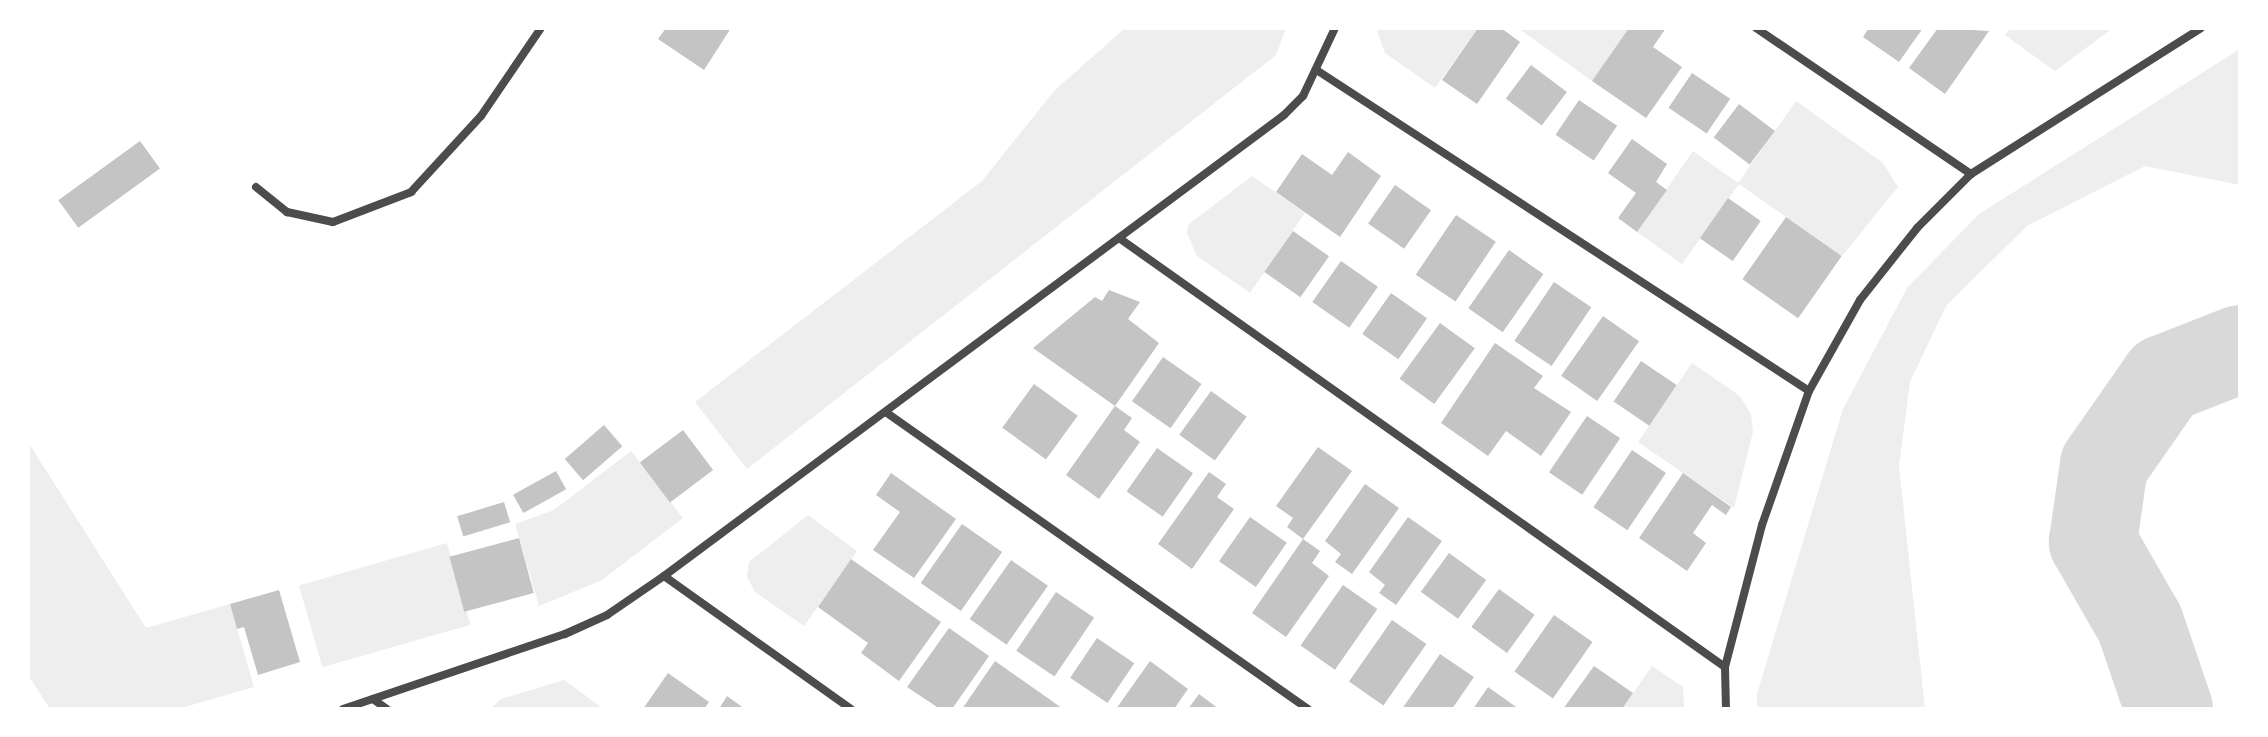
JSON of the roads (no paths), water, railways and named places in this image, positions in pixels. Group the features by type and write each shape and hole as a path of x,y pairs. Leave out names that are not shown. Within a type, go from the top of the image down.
{"street":[{"path":"256,187 287,212 333,222 411,192 481,116 541,28"},
{"path":"343,709 565,634 607,615 664,576 1284,115 1318,71 1335,28"},
{"path":"1756,28 1971,174"},
{"path":"1726,709 1725,667 1762,525 1809,391 1860,300 1892,257 1971,174 2201,28"},
{"path":"1318,71 1809,391"},
{"path":"1119,238 1725,667"},
{"path":"887,413 1308,709"},
{"path":"664,576 851,709"},
{"path":"373,699 387,709"}],"waterway":[{"path":"2169,709 2140,624 2093,542 2104,465 2164,379 2240,349"}]}
